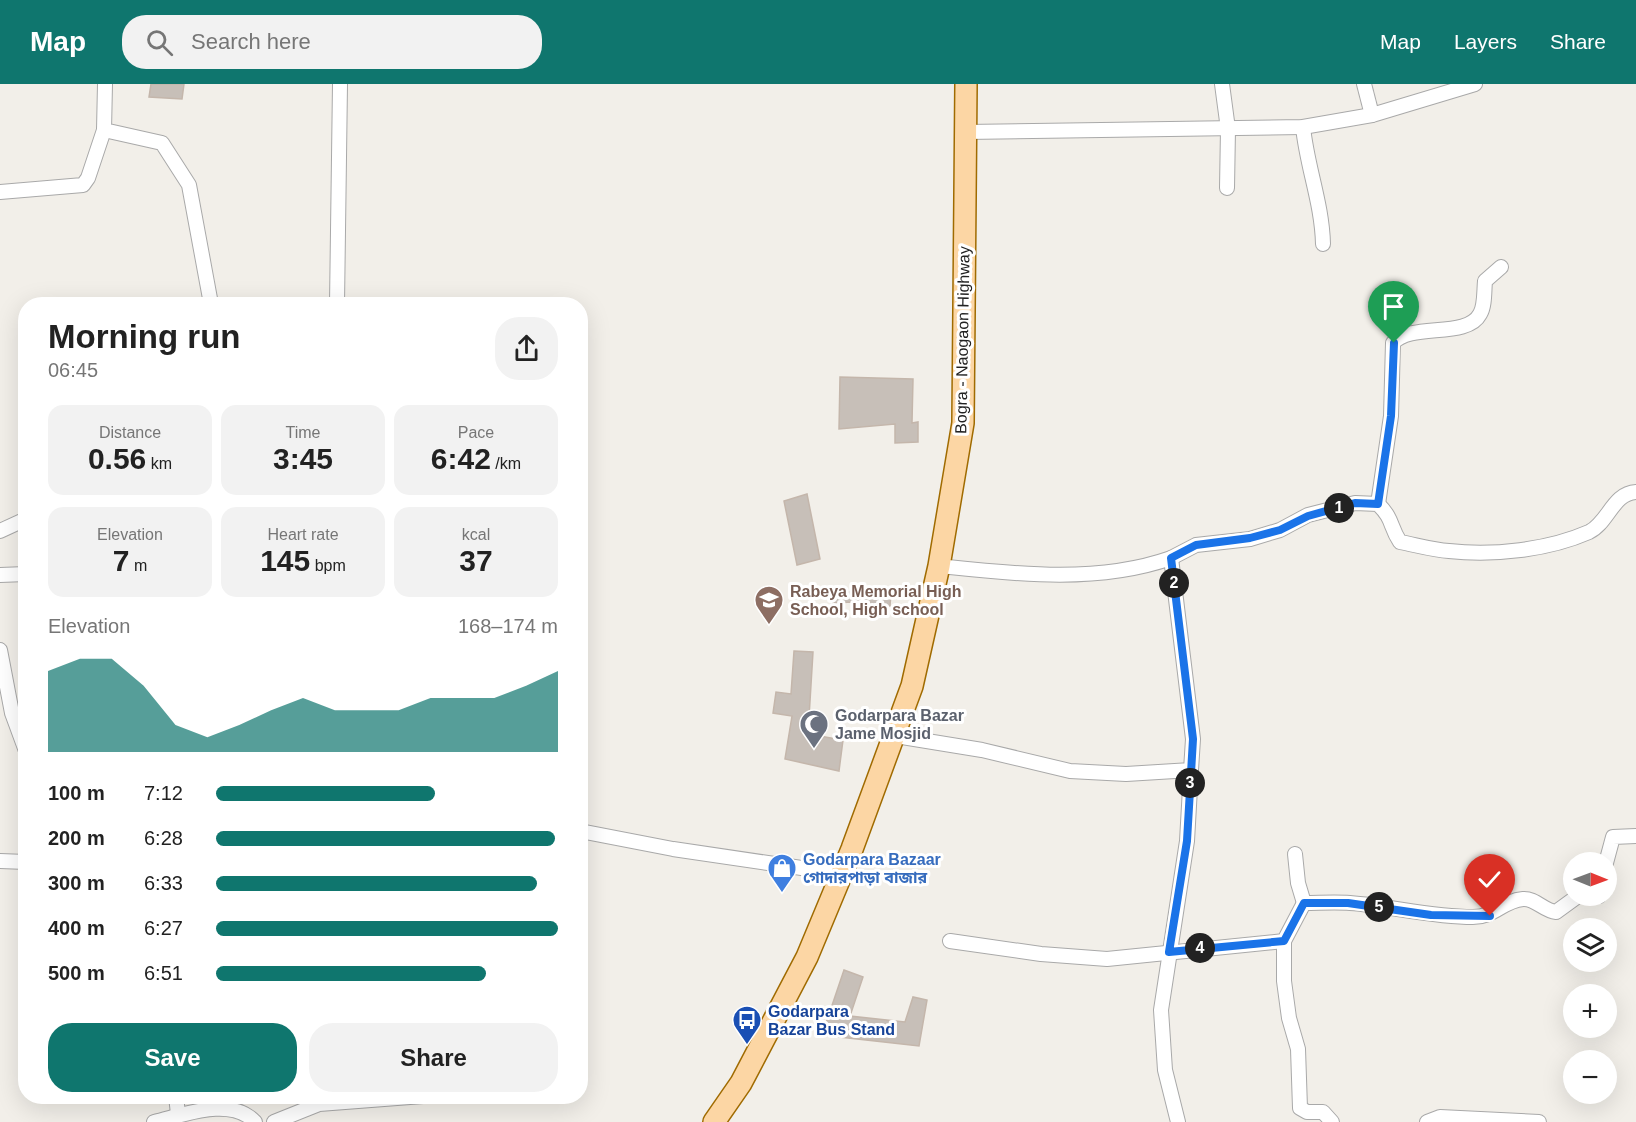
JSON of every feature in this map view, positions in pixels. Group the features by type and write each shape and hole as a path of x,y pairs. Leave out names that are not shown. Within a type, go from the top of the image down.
{"main road":[{"name":"Bogra - Naogaon Highway","path":"714,1122 741,1083 807,957 896,736 912,686 939,566 963,423 966,84"}],"street":[{"path":"0,192 83,185 88,178 104,130 105,84"},
{"path":"338,297 340,84"},
{"path":"1222,84 1228,129 1227,188"},
{"path":"1364,84 1372,115"},
{"path":"966,132 1303,127 1372,115 1475,84"},
{"path":"1303,127 1306,155 1320,202 1323,244"},
{"path":"104,130 162,143 189,185 210,297"},
{"path":"1378,504 1391,416 1394,343 1399,336 1408,333 1434,332 1474,322 1481,313 1485,281 1501,267"},
{"path":"939,566 1014,574 1094,574 1139,569 1171,558 1196,545 1250,538 1280,530 1308,516 1355,503 1378,504 1390,516 1394,534 1400,542 1449,551 1516,550 1590,532 1606,518 1618,500 1636,492"},
{"path":"0,531 18,523"},
{"path":"1171,558 1193,739 1187,841 1161,1010 1165,1070 1178,1122"},
{"path":"0,574 18,574"},
{"path":"0,650 12,714 18,730"},
{"path":"896,736 982,750 1070,771 1126,774 1191,770"},
{"path":"588,833 673,849 842,874"},
{"path":"1609,852 1613,837 1636,836"},
{"path":"1295,854 1298,883 1304,903 1284,941 1284,981 1300,1067 1300,1108 1323,1112 1332,1122"},
{"path":"0,861 18,862"},
{"path":"1304,903 1348,903 1431,915 1473,917 1490,916 1503,904 1525,898 1548,911 1556,912 1564,906"},
{"path":"950,941 1041,954 1107,959 1284,941"},
{"path":"177,1104 178,1114"},
{"path":"274,1122 319,1104"},
{"path":"154,1122 178,1114 234,1108 247,1114 255,1122"},
{"path":"1427,1122 1440,1118 1539,1122"}],"building":[{"path":"151,84 184,84 182,99 149,97"},
{"path":"840,377 913,379 912,423 918,422 918,442 895,443 895,424 839,429"},
{"path":"807,494 820,559 797,565 784,501"},
{"path":"833,591 891,593 890,606 853,607 853,602 833,603"},
{"path":"794,651 813,652 808,734 843,740 839,771 785,759 792,716 773,713 776,692 791,694"},
{"path":"844,970 863,977 850,1016 905,1022 913,997 927,1000 919,1046 822,1035"}],"place":[{"name":"Rabeya Memorial High School, High school","path":"769,626"},
{"name":"Godarpara Bazar Jame Mosjid","path":"814,750"},
{"name":"Godarpara Bazaar গোদারপাড়া বাজার","path":"782,894"},
{"name":"Godarpara Bazar Bus Stand","path":"747,1046"}],"route":[{"path":"1394,343 1391,416 1386,463 1378,504 1355,503 1308,516 1280,530 1250,538 1196,545 1171,558 1193,739 1187,841 1169,952 1262,941 1284,941 1291,923 1304,903 1348,903 1431,915 1490,916"}]}
